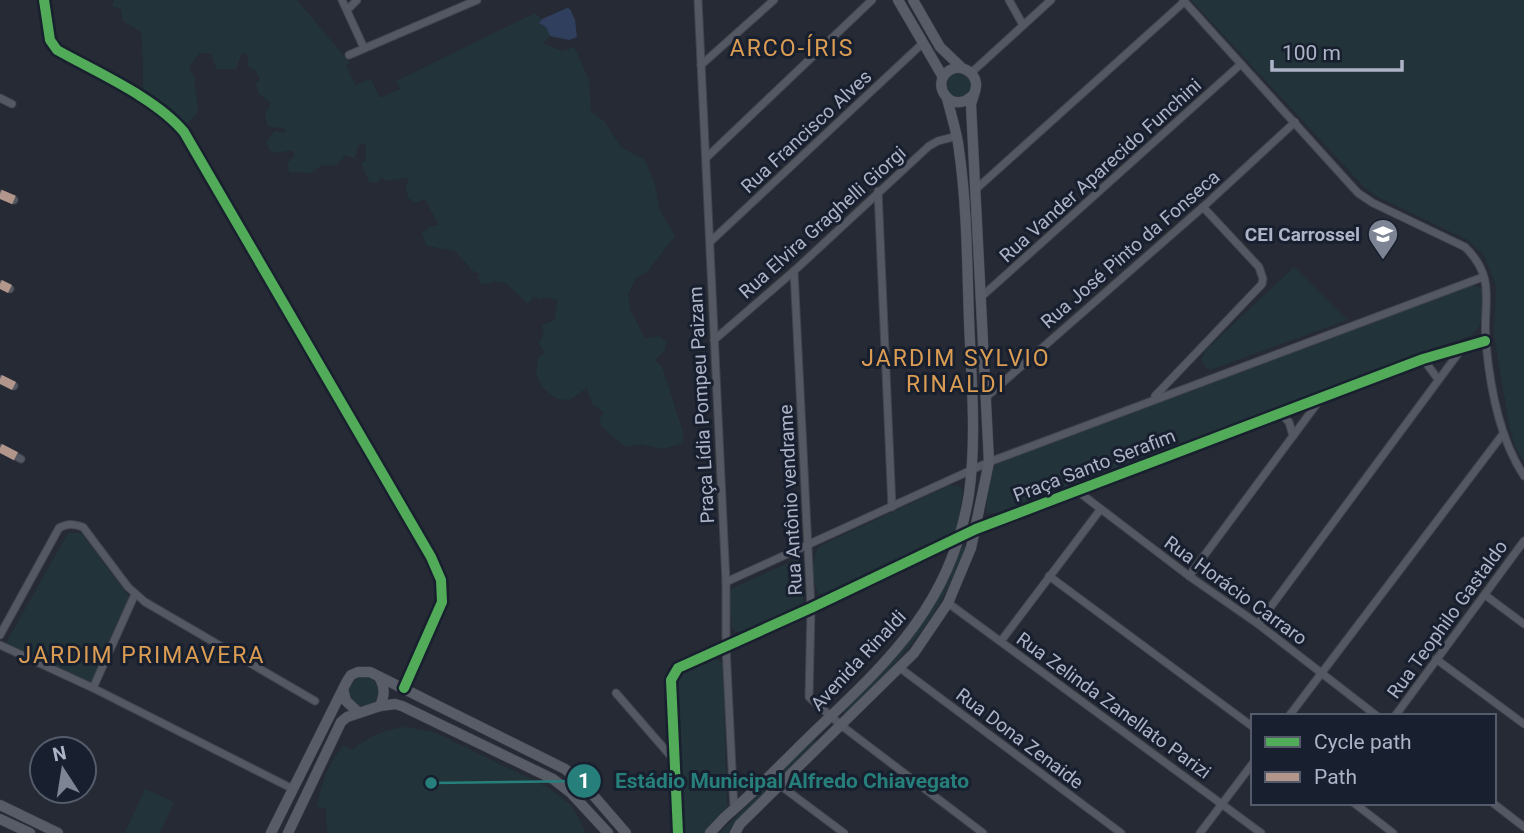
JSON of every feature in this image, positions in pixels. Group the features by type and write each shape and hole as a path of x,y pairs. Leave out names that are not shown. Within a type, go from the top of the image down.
{"main road":[{"path":"898,0 943,77"},
{"path":"913,0 940,47 967,71 976,84 973,95 964,102 947,98 941,88 943,77 951,69 967,71"},
{"name":"Avenida Rinaldi","path":"735,833 740,824 900,668 927,636 948,603 965,566 976,528 989,462 971,105 973,95"},
{"name":"Avenida Rinaldi","path":"710,833 831,717 914,629 941,585 959,538 972,471 973,440 964,200 957,136 947,98"},
{"path":"271,833 343,688 351,675 366,671 571,773 626,833"},
{"path":"379,676 384,692 380,706"},
{"path":"343,688 346,701 359,713"},
{"path":"288,833 341,722 380,706 395,704 553,779 571,793 608,833"},
{"path":"0,805 58,833"},
{"path":"0,819 30,833"}],"street":[{"path":"44,0 50,40 57,50 151,104 175,121 184,132 431,556 441,580 442,602 404,688"},
{"path":"342,0 364,48"},
{"path":"347,10 357,0"},
{"path":"349,55 477,0"},
{"name":"Praça Lídia Pompeu Paizam","path":"698,0 734,809"},
{"path":"701,65 774,0"},
{"path":"706,158 872,0"},
{"path":"1009,0 1023,25"},
{"path":"967,71 1051,0"},
{"path":"975,190 1183,1 1359,193 1373,203 1465,247 1471,253 1483,277 1488,300 1485,341 1503,434 1508,450 1524,476"},
{"name":"Rua Francisco Alves","path":"710,242 923,43"},
{"name":"Rua Vander Aparecido Funchini","path":"980,299 1241,64"},
{"path":"0,98 12,104"},
{"name":"Rua José Pinto da Fonseca","path":"985,398 1203,207 1295,122"},
{"name":"Rua Elvira Graghelli Giorgi","path":"713,340 794,271 929,146 957,136"},
{"path":"878,191 892,507"},
{"path":"0,194 14,200"},
{"path":"1152,399 1262,284 1259,267 1203,207"},
{"name":"Rua Antônio vendrame","path":"794,271 811,608 808,692 811,701 983,833"},
{"path":"726,582 989,462 1483,277"},
{"path":"0,285 10,289"},
{"name":"Praça Santo Serafim","path":"676,762 672,676 678,668 811,608 976,528 1423,359 1485,341"},
{"path":"1258,624 1463,347"},
{"path":"1423,359 1438,379"},
{"path":"0,379 14,386"},
{"path":"1189,576 1322,397"},
{"path":"1281,414 1289,422 1293,436"},
{"path":"1291,714 1503,434"},
{"path":"0,448 21,459"},
{"name":"Rua Horácio Carraro","path":"1076,490 1374,714"},
{"path":"1000,641 1100,510"},
{"path":"0,635 59,528 66,524 83,527 135,594 315,701"},
{"name":"Rua Teophilo Gastaldo","path":"1396,714 1524,541"},
{"path":"1049,576 1251,726"},
{"path":"93,688 135,594"},
{"path":"1485,595 1524,624"},
{"name":"Rua Zelinda Zanellato Parizi","path":"948,603 1261,833"},
{"path":"0,645 93,688 293,789"},
{"path":"1436,659 1524,724"},
{"name":"Rua Dona Zenaide","path":"900,668 1121,833"},
{"path":"616,693 676,762 678,833"},
{"path":"1200,833 1251,766"},
{"path":"781,786 844,833"},
{"path":"1357,805 1393,833"},
{"path":"1496,805 1524,827"}],"shaded area":[{"path":"114,0 297,0 350,63 346,65 355,85 371,79 380,98 400,89 396,81 535,13 542,19 539,23 546,27 550,36 543,43 562,51 574,47 589,80 591,112 603,120 621,147 645,160 655,186 660,211 675,236 647,272 636,278 628,294 630,309 645,339 659,336 666,342 665,350 655,360 662,367 683,432 683,443 662,449 641,444 625,447 602,427 599,420 604,412 592,404 587,388 569,400 557,399 542,387 536,372 539,356 545,353 539,343 544,334 542,326 555,319 558,300 544,297 539,300 534,296 528,304 506,283 480,283 480,274 473,271 455,251 427,246 422,233 439,225 425,199 415,203 408,198 406,189 409,177 386,181 381,177 378,183 369,182 361,163 366,160 364,143 357,146 354,159 346,155 335,166 322,165 312,173 289,172 288,163 295,155 292,150 277,153 269,150 267,141 275,131 284,133 286,129 268,126 265,116 271,103 258,93 256,84 260,79 256,71 247,66 248,56 242,52 236,69 216,69 211,53 200,53 189,67 195,78 198,112 186,125 172,113 144,97 141,32 123,21 121,9 112,6"},
{"path":"1191,0 1524,0 1524,462 1510,429 1494,335 1496,286 1484,255 1468,240 1378,197 1365,188"},
{"path":"959,73 970,80 971,85 964,96 959,97 948,90 947,85 954,74"},
{"path":"1294,267 1347,320 1210,370 1206,368 1201,359 1206,350"},
{"path":"1473,285 1483,289 1485,301 1482,320 1472,335 996,513 987,513 992,469 999,462"},
{"path":"950,485 960,487 963,491 958,529 954,534 826,595 818,593 813,569 820,546"},
{"path":"68,533 81,533 129,597 91,684 6,643"},
{"path":"963,546 967,546 949,586 918,636 891,668 844,714 843,711 895,656 924,619"},
{"path":"797,559 803,564 803,603 746,631 735,632 732,627 730,593 733,588"},
{"path":"715,659 722,662 723,666 727,809 705,833 683,833 677,680 681,674"},
{"path":"364,677 375,681 379,692 375,703 364,707 353,703 349,692 353,681"},
{"path":"407,727 436,733 549,788 572,806 586,833 327,833 326,808 317,807 326,774 344,745 352,750 378,734"},
{"path":"815,740 816,743 730,828 729,833 720,833 811,741"},
{"path":"145,789 174,802 160,833 125,833"}],"water":[{"path":"567,8 575,20 577,37 569,40 550,36 546,27 539,23 542,19"}],"marked path":[{"path":"0,194 14,200"},
{"path":"0,284 10,289"},
{"path":"0,379 14,386"},
{"path":"0,448 21,459"}],"cycle path":[{"path":"44,0 50,40 57,50 142,97 184,132 431,557 441,580 442,602 404,688"},
{"path":"678,833 671,680 678,668 976,529 1423,359 1485,341"}],"place":[{"name":"CEI Carrossel","path":"1383,261"},
{"name":"Estádio Municipal Alfredo Chiavegato","path":"431,783"}],"district":[{"name":"ARCO-ÍRIS","path":"792,48"},
{"name":"JARDIM SYLVIO RINALDI","path":"956,371"},
{"name":"JARDIM PRIMAVERA","path":"142,655"}]}
